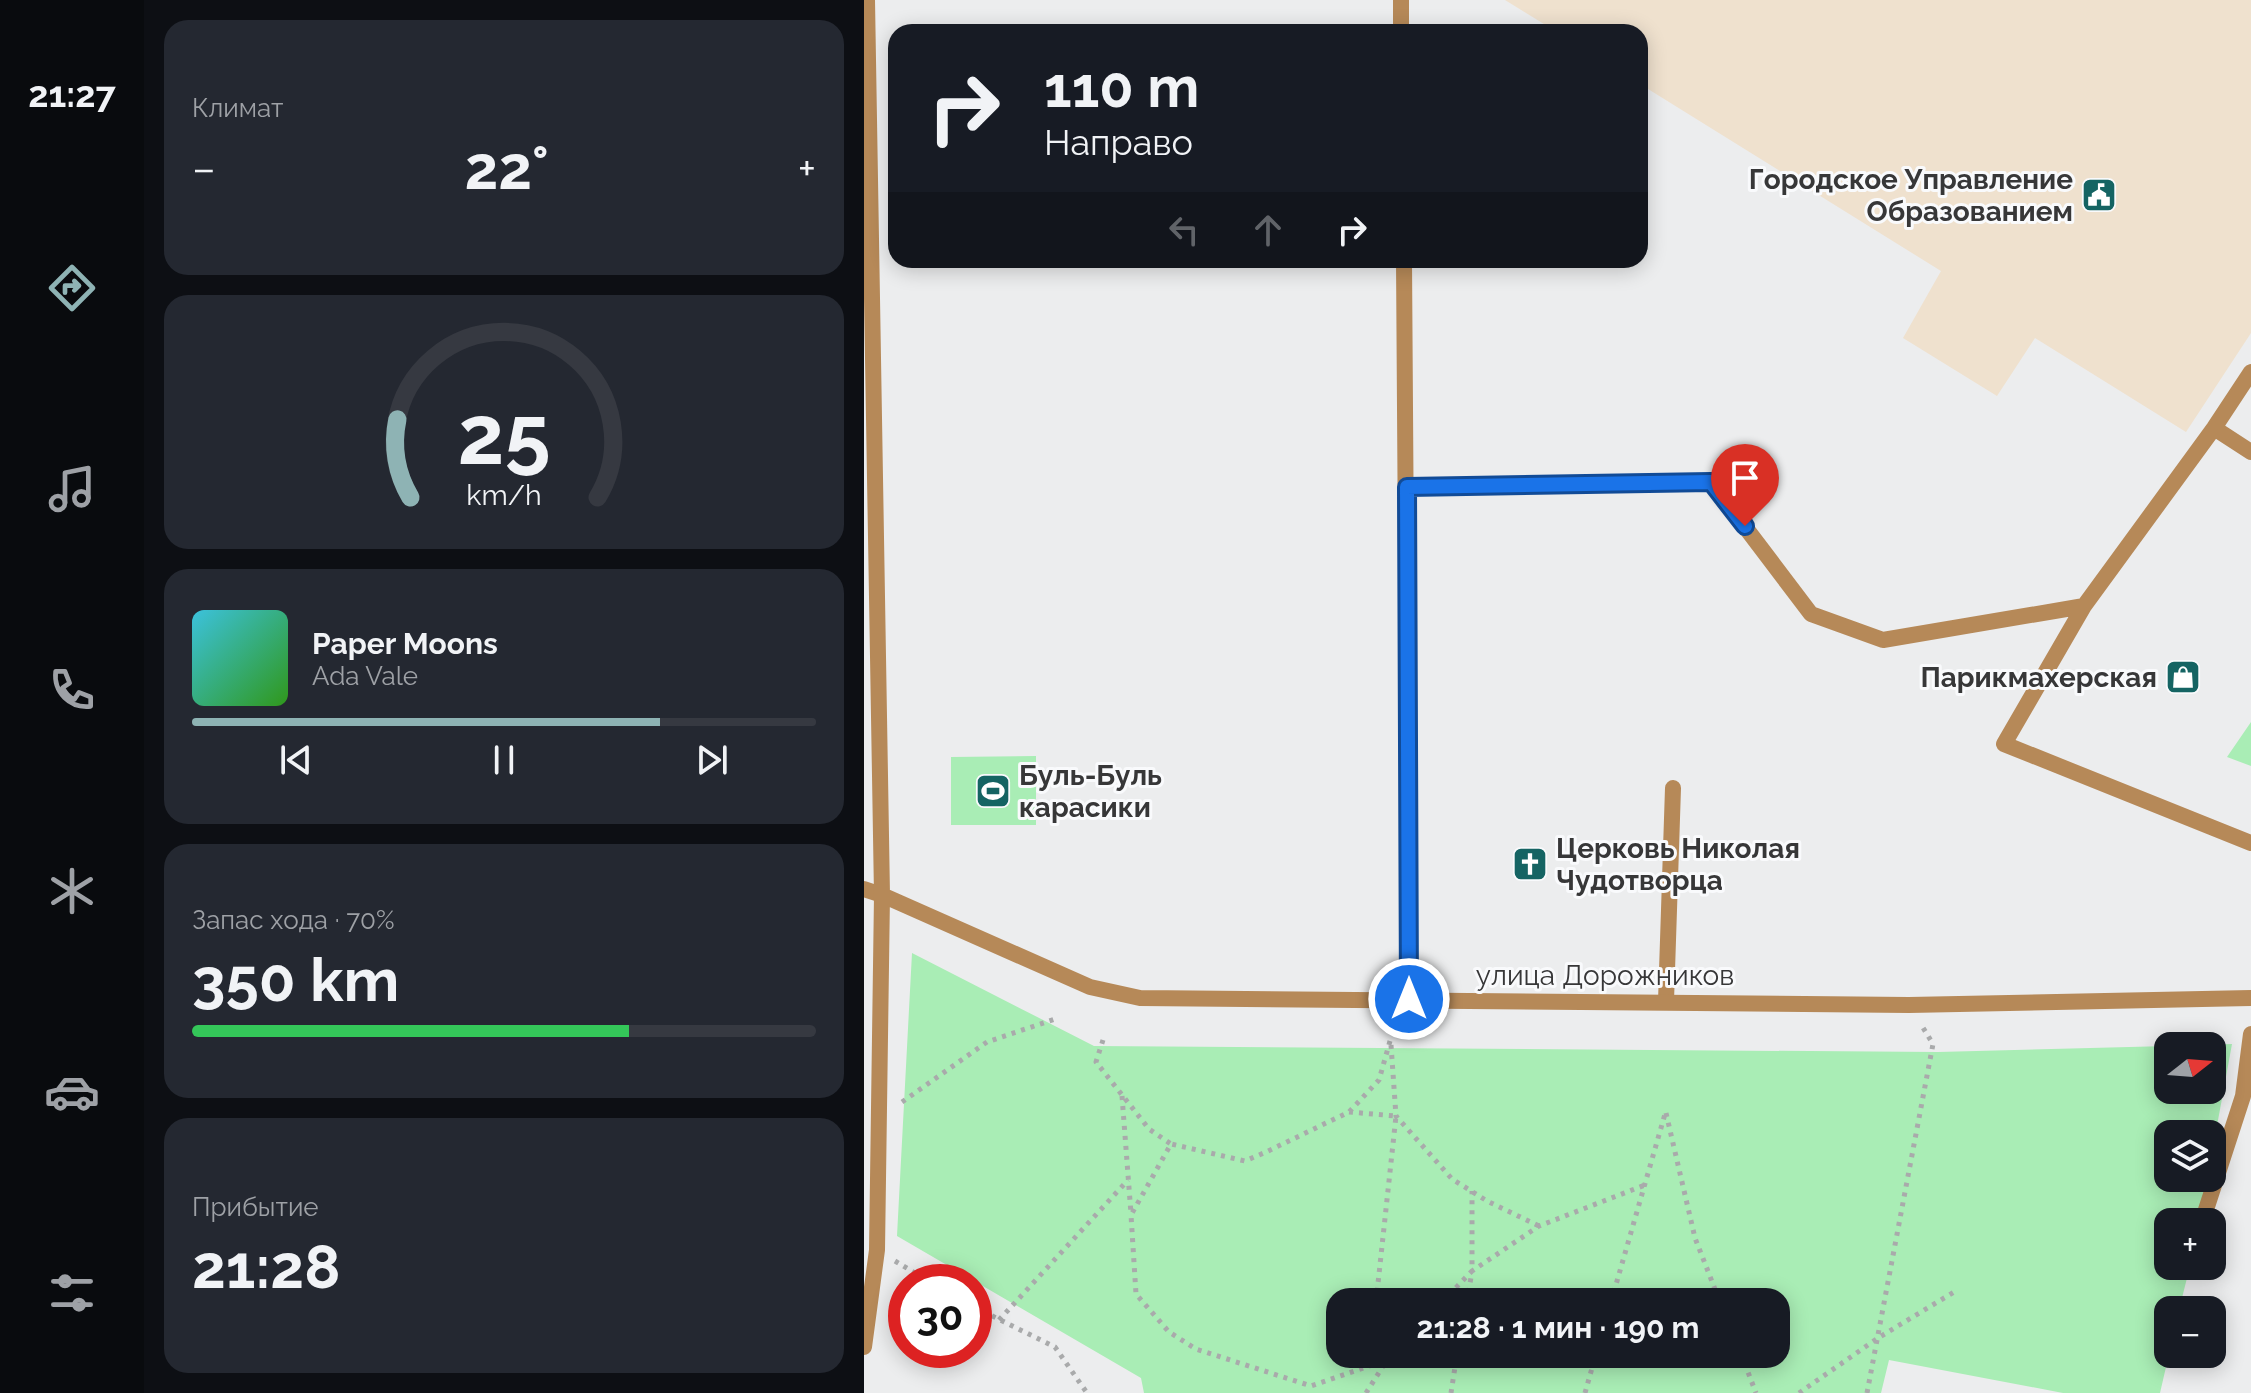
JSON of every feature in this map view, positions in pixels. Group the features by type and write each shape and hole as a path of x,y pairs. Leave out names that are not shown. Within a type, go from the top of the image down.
{"street":[{"path":"864,1347 877,1250 882,895 867,0"},
{"path":"1401,0 1401,24"},
{"path":"1404,268 1409,999"},
{"path":"2251,372 2214,428 2084,606 2004,744 2251,843"},
{"path":"2214,428 2251,452"},
{"path":"1407,487 1711,482 1811,614 1883,640 2084,606"},
{"path":"1666,1001 1673,788"},
{"name":"улица Дорожников","path":"864,889 1090,987 1140,998 1909,1005 2251,998"},
{"path":"2207,1208 2243,1096 2251,1034"}],"path":[{"path":"1867,1393 1933,1044 1909,1005"},
{"path":"880,1117 987,1042 1058,1018"},
{"path":"1103,1040 1096,1062 1149,1129 1171,1144 1245,1161 1349,1112 1379,1080 1390,1041 1396,1116 1378,1288"},
{"path":"1121,1094 1136,1294 1169,1332 1196,1349 1312,1390 1364,1368"},
{"path":"1349,1112 1396,1116 1452,1179 1539,1226"},
{"path":"1615,1288 1666,1113 1695,1238 1715,1288"},
{"path":"1131,1215 1171,1144"},
{"path":"999,1320 1128,1180"},
{"path":"1456,1288 1472,1271 1539,1226 1645,1185"},
{"path":"1469,1288 1472,1191"},
{"path":"877,1250 900,1264"},
{"path":"1799,1393 1878,1338 1954,1292"},
{"path":"992,1316 1055,1347 1087,1393"},
{"path":"1366,1393 1382,1368"},
{"path":"1451,1393 1455,1368"},
{"path":"1585,1393 1592,1368"},
{"path":"1746,1368 1756,1393"}],"shaded area":[{"path":"1505,0 2251,0 2251,333 2186,432 2035,338 1997,396 1903,338 1941,271 1648,89 1648,24 1544,24"}],"green space":[{"path":"2251,722 2251,766 2227,757"},
{"name":"Буль-Буль карасики","path":"1036,756 1036,825 951,825 951,757"},
{"path":"912,953 1094,1046 1938,1052 2154,1046 2154,1104 2221,1104 2218,1120 2154,1120 2154,1192 2205,1192 2202,1208 2154,1208 2154,1280 2186,1280 2182,1296 2154,1296 2154,1368 2166,1368 2160,1393 2063,1393 1889,1360 1881,1393 1144,1393 1141,1378 992,1291 992,1264 945,1264 897,1236"},
{"path":"2226,1044 2232,1044 2226,1077"}],"place":[{"name":"Городское Управление Образованием","path":"2099,195"},
{"name":"Парикмахерская","path":"2183,677"},
{"name":"Буль-Буль карасики","path":"993,791"},
{"name":"Церковь Николая Чудотворца","path":"1530,864"}],"route":[{"path":"1409,999 1407,487 1711,482 1745,526"}]}
